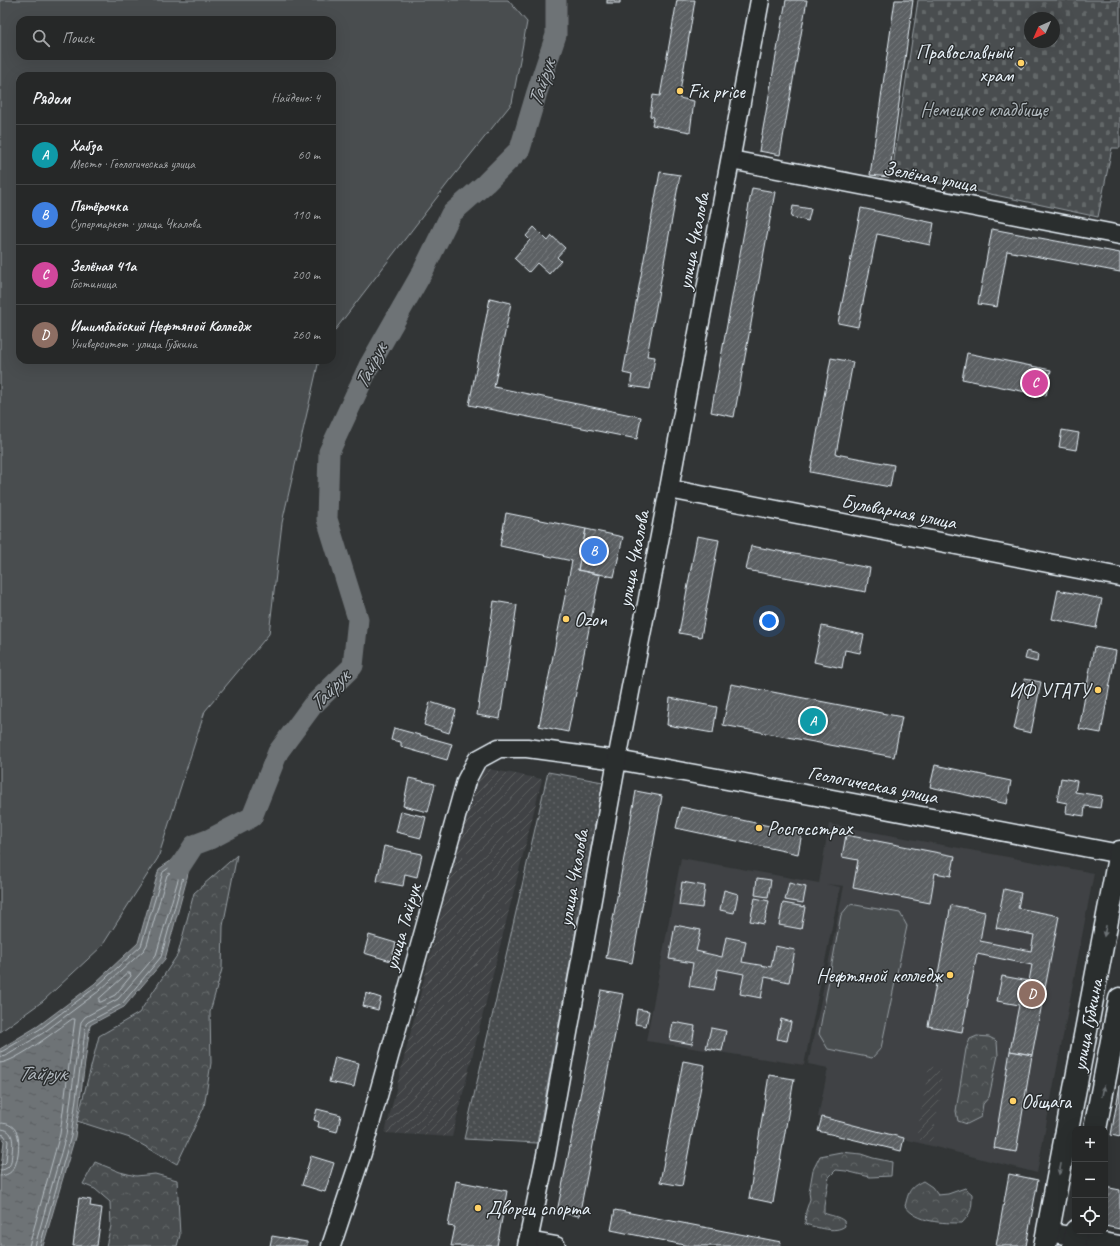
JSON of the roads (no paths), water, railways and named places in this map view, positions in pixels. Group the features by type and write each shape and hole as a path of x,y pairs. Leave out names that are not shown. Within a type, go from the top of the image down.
{"main road":[{"name":"улица Губкина","path":"1047,1239 1120,853"},
{"name":"улица Губкина","path":"1096,1126 1120,999"}],"street":[{"name":"улица Чкалова","path":"528,1244 546,1155 617,760 670,488 683,408 760,0"},
{"name":"Зелёная улица","path":"731,160 1120,235"},
{"name":"Бульварная улица","path":"670,488 1120,578"},
{"name":"улица Тайрук","path":"331,1246 362,1153 466,781 477,760 499,748 518,747 617,760"},
{"name":"Геологическая улица","path":"617,760 1120,853"},
{"path":"1047,1239 1075,1238 1120,1245"},
{"path":"528,1244 556,1246"}],"water":[{"name":"Тайрук","path":"194,845 186,882 165,959 124,1007 90,1025 75,1137 43,1246 0,1246 0,1177 4,1141 0,1136 0,1049 38,1026 94,984 138,943 159,869"}],"waterway":[{"name":"Тайрук","path":"179,868 194,845 210,839 252,817 278,752 312,706 353,666 358,619 327,519 329,452 369,366 423,271 451,214 486,183 520,149 556,35 556,0"}],"place":[{"name":"Православный храм","path":"1021,63"},
{"name":"Fix price","path":"680,91"},
{"name":"Зелёная 41а","path":"1035,383"},
{"name":"Пятёрочка","path":"594,551"},
{"name":"Ozon","path":"566,619"},
{"name":"ИФ УГАТУ","path":"1098,690"},
{"name":"Хабза","path":"813,721"},
{"name":"Росгосстрах","path":"759,828"},
{"name":"Нефтяной колледж","path":"950,975"},
{"name":"Ишимбайский Нефтяной Колледж","path":"1032,994"},
{"name":"Общага","path":"1013,1101"},
{"name":"Дворец спорта","path":"478,1208"}],"park label":[{"name":"Немецкое кладбище","path":"984,109"}]}
